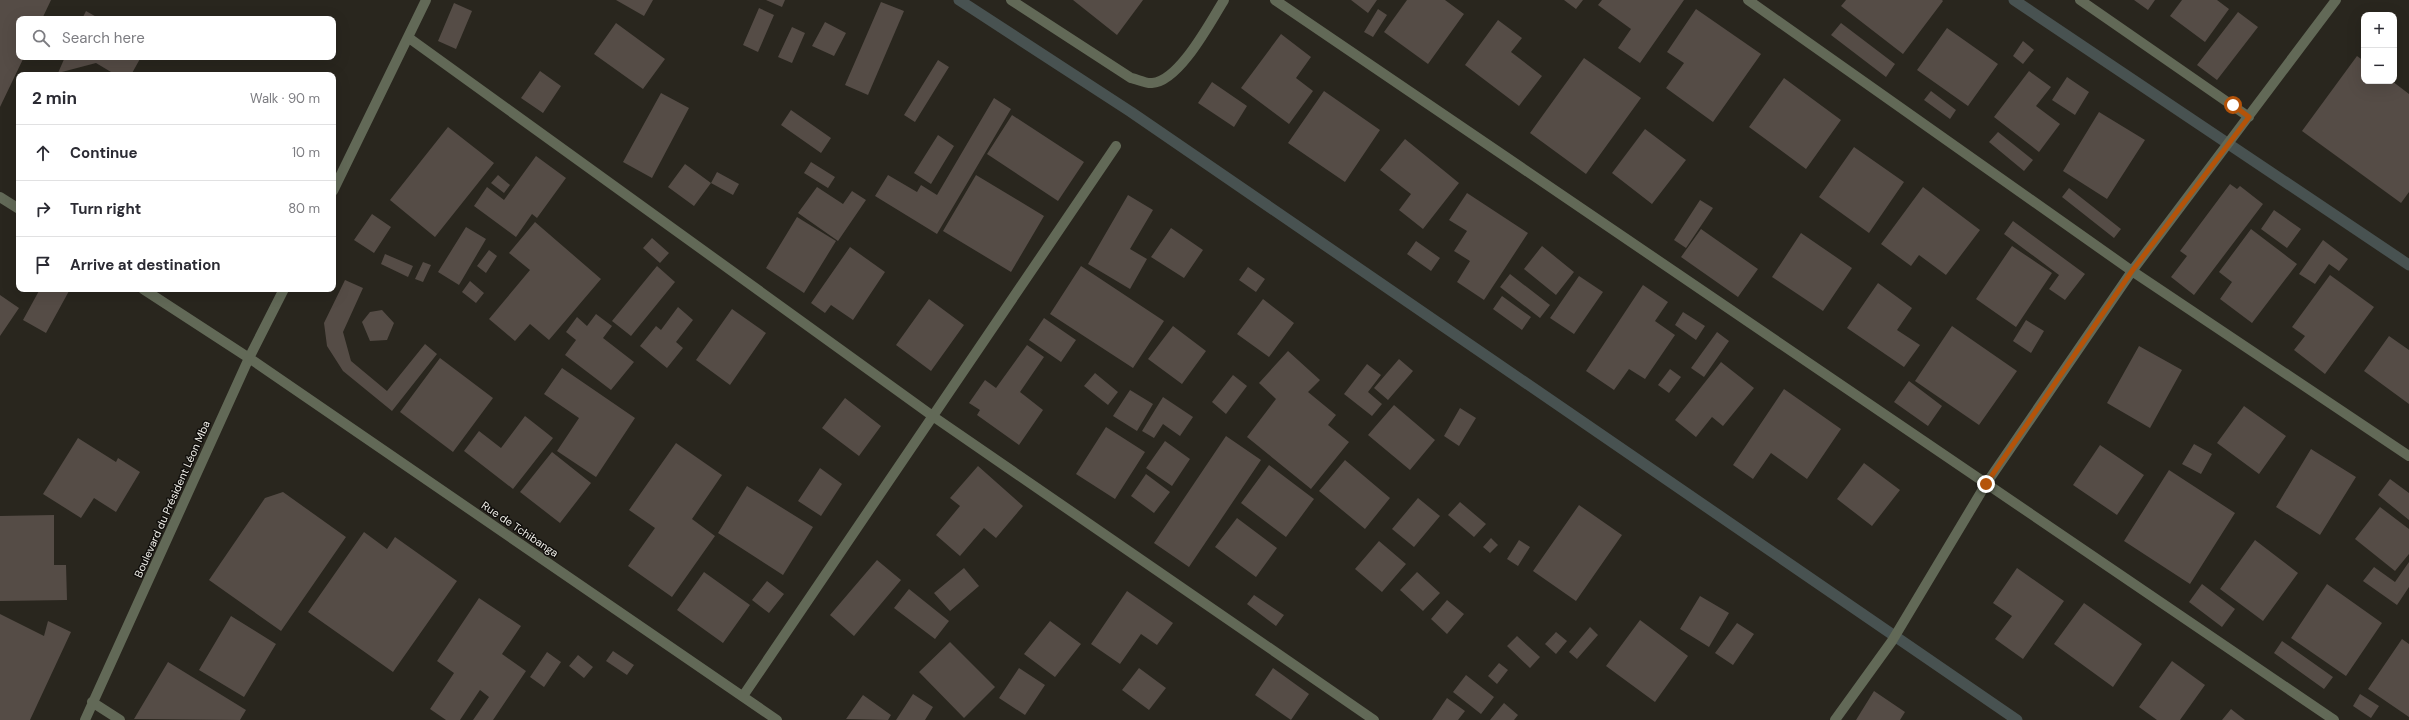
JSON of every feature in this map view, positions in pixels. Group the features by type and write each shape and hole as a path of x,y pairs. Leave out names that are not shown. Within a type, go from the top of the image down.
{"street":[{"path":"336,184 409,38 426,0"},
{"path":"1011,0 1131,78 1152,84 1168,77 1181,65 1224,0"},
{"path":"1275,0 2334,720"},
{"path":"1748,0 2132,271 2409,456"},
{"path":"2080,0 2247,120"},
{"path":"1835,720 1892,641 1918,600 1986,484 2132,271 2221,156 2336,0"},
{"path":"409,38 934,417 1374,720"},
{"path":"743,696 934,417 1116,146"},
{"path":"0,197 16,207"},
{"name":"Rue de Tchibanga","path":"148,292 249,358 777,720"},
{"name":"Boulevard du Président Léon Mba","path":"85,720 249,358 282,292"},
{"path":"92,702 120,720"}],"building":[{"path":"0,0 51,0 43,16 16,16 16,60 23,60 0,107"},
{"path":"616,0 653,0 644,16"},
{"path":"766,0 785,0 782,7"},
{"path":"1073,0 1143,0 1117,35"},
{"path":"1351,0 1377,0 1368,13"},
{"path":"1407,0 1445,0 1464,14 1428,64 1384,32"},
{"path":"1564,0 1583,0 1576,9"},
{"path":"1602,0 1684,0 1640,63 1618,48 1631,29 1598,5"},
{"path":"1846,0 1943,1 1903,54 1841,6"},
{"path":"2134,0 2155,0 2148,10"},
{"path":"2182,0 2217,0 2229,9 2205,42 2170,16"},
{"path":"881,2 904,11 868,95 845,85"},
{"path":"454,3 472,11 456,49 438,41"},
{"path":"759,8 774,15 758,52 743,45"},
{"path":"1378,9 1387,15 1373,37 1364,32"},
{"path":"1696,9 1761,54 1713,122 1666,88 1684,63 1667,52"},
{"path":"86,11 95,16 84,16"},
{"path":"2238,12 2258,27 2217,80 2197,65"},
{"path":"1498,20 1522,38 1511,52 1542,76 1519,106 1465,65"},
{"path":"825,22 846,33 834,56 812,46"},
{"path":"616,23 665,59 643,89 594,54"},
{"path":"1841,23 1895,64 1886,77 1831,35"},
{"path":"792,27 805,33 792,63 778,57"},
{"path":"1947,28 1998,64 1968,106 1917,70"},
{"path":"1281,34 1311,57 1296,78 1313,91 1289,124 1241,88"},
{"path":"2023,41 2034,50 2023,64 2013,56"},
{"path":"2357,56 2361,59 2361,84 2396,84 2409,94 2409,192 2401,203 2302,131"},
{"path":"1584,58 1641,98 1586,174 1530,133"},
{"path":"64,60 139,60 133,72 111,72 96,63 58,72"},
{"path":"938,60 949,67 915,122 904,115"},
{"path":"540,71 561,86 543,113 521,98"},
{"path":"2029,71 2051,87 2036,106 2060,124 2039,152 1994,117"},
{"path":"2067,77 2089,92 2075,115 2052,100"},
{"path":"1784,78 1841,120 1806,169 1749,127"},
{"path":"1212,82 1247,106 1234,127 1198,103"},
{"path":"1324,91 1380,130 1345,182 1288,143"},
{"path":"1931,91 1956,110 1950,119 1924,100"},
{"path":"661,93 689,108 652,178 623,162"},
{"path":"994,98 1011,109 937,234 875,196 888,175 917,192 921,185 937,195"},
{"path":"791,110 831,138 821,153 781,125"},
{"path":"2099,112 2145,140 2107,199 2063,171"},
{"path":"1012,115 1084,162 1058,201 987,154"},
{"path":"448,127 494,163 435,237 390,200"},
{"path":"1645,129 1686,160 1652,204 1612,173"},
{"path":"1998,132 2033,160 2024,171 1989,142"},
{"path":"938,135 954,146 931,184 914,173"},
{"path":"1405,139 1459,183 1423,229 1399,210 1411,194 1380,170"},
{"path":"1854,147 1904,182 1869,233 1819,197"},
{"path":"536,156 566,178 537,218 532,214 516,237 474,206 487,187 504,200"},
{"path":"811,162 835,177 828,188 804,173"},
{"path":"685,164 711,183 694,206 668,187"},
{"path":"717,172 739,184 733,195 711,183"},
{"path":"498,175 510,185 504,193 491,183"},
{"path":"976,175 1044,216 1011,272 943,231"},
{"path":"2230,184 2237,189 2240,186 2263,204 2194,295 2171,277 2187,256 2180,251"},
{"path":"817,187 843,204 852,191 866,200 838,241 798,213"},
{"path":"1923,187 1980,230 1946,275 1919,255 1911,266 1881,244"},
{"path":"2069,188 2121,229 2114,238 2062,197"},
{"path":"1467,193 1528,233 1484,300 1457,282 1470,261 1454,251 1467,231 1449,220"},
{"path":"1128,195 1153,210 1130,249 1147,259 1130,289 1088,264"},
{"path":"1700,200 1713,208 1686,248 1674,240"},
{"path":"2274,210 2301,229 2287,248 2261,229"},
{"path":"372,214 391,227 374,253 354,240"},
{"path":"797,217 836,241 804,293 766,268"},
{"path":"2013,221 2085,274 2065,300 2049,289 2059,275 2004,234"},
{"path":"535,222 601,279 549,340 530,324 515,341 489,319 530,270 509,253"},
{"path":"466,227 486,239 459,285 438,272"},
{"path":"1171,228 1203,250 1184,278 1151,257"},
{"path":"1701,229 1758,269 1738,297 1681,257"},
{"path":"2251,229 2297,264 2252,323 2220,299 2232,282 2219,272"},
{"path":"1801,233 1852,268 1823,311 1772,277"},
{"path":"652,238 669,253 660,263 643,248"},
{"path":"2323,240 2348,259 2339,271 2329,264 2315,284 2299,274"},
{"path":"1416,241 1440,258 1431,271 1407,254"},
{"path":"1542,246 1574,272 1556,295 1524,269"},
{"path":"2012,246 2052,273 2016,327 1976,299"},
{"path":"850,247 885,272 853,320 831,305 825,313 811,303"},
{"path":"489,250 497,256 486,273 477,266"},
{"path":"385,254 413,266 408,277 381,264"},
{"path":"423,262 431,265 423,282 415,279"},
{"path":"657,266 675,282 631,336 612,321"},
{"path":"1081,266 1164,321 1133,368 1050,314"},
{"path":"1248,267 1265,279 1256,292 1239,280"},
{"path":"1510,274 1550,305 1540,318 1500,287"},
{"path":"2330,275 2374,307 2325,374 2294,350 2305,336 2292,327"},
{"path":"1579,276 1603,292 1574,334 1550,318"},
{"path":"345,280 363,288 343,332 351,361 387,391 425,344 437,354 392,411 343,371 327,346 324,323"},
{"path":"470,281 484,293 476,303 462,292"},
{"path":"1878,283 1912,308 1897,330 1920,345 1904,367 1847,328"},
{"path":"1643,285 1668,302 1655,321 1675,335 1645,379 1629,369 1614,390 1586,371"},
{"path":"38,292 68,292 46,333 23,320"},
{"path":"0,295 19,308 0,336"},
{"path":"1502,296 1531,317 1522,330 1493,309"},
{"path":"929,299 964,325 931,371 896,345"},
{"path":"1263,299 1294,323 1269,357 1237,334"},
{"path":"678,307 693,320 676,342 683,348 667,368 640,346 656,326 661,330"},
{"path":"732,309 766,333 730,385 696,360"},
{"path":"382,310 394,323 387,340 370,341 362,322 370,312"},
{"path":"1683,312 1705,326 1696,340 1675,325"},
{"path":"596,314 612,326 603,338 634,362 611,390 565,355 576,340 566,332 577,317 587,326"},
{"path":"1044,318 1076,340 1061,362 1029,340"},
{"path":"2026,320 2044,331 2031,353 2013,341"},
{"path":"1173,326 1206,351 1182,384 1148,359"},
{"path":"1952,326 2017,371 1979,425 1915,381"},
{"path":"1717,332 1729,341 1704,377 1691,368"},
{"path":"2389,336 2409,350 2409,404 2364,371"},
{"path":"1027,345 1044,357 1020,392 1043,410 1019,445 977,415 980,410 969,403 985,380 996,388"},
{"path":"2139,346 2182,370 2150,428 2107,403"},
{"path":"1288,351 1320,380 1308,392 1336,415 1328,425 1349,442 1311,489 1247,437 1276,399 1259,383"},
{"path":"440,358 493,398 453,452 400,412"},
{"path":"1399,359 1413,371 1388,400 1374,388"},
{"path":"1721,362 1754,388 1723,426 1712,417 1696,437 1675,420"},
{"path":"1367,364 1381,375 1368,392 1382,404 1372,416 1344,394"},
{"path":"562,368 635,418 596,477 557,451 579,418 544,394"},
{"path":"1670,369 1681,377 1669,393 1658,385"},
{"path":"1095,373 1118,392 1108,405 1084,386"},
{"path":"1233,375 1247,386 1226,414 1212,402"},
{"path":"1909,381 1942,406 1928,426 1894,402"},
{"path":"1784,389 1841,429 1807,479 1771,453 1753,479 1733,465"},
{"path":"1130,390 1153,404 1137,431 1113,416"},
{"path":"1163,397 1193,417 1180,436 1163,424 1154,438 1142,431"},
{"path":"845,398 881,426 859,456 822,428"},
{"path":"1394,405 1435,440 1410,470 1368,435"},
{"path":"2244,406 2286,436 2259,474 2217,443"},
{"path":"1460,408 1476,418 1459,446 1444,436"},
{"path":"525,416 553,438 513,489 464,451 479,431 501,448"},
{"path":"1106,427 1145,452 1115,499 1076,474"},
{"path":"1226,436 1261,460 1189,567 1154,543"},
{"path":"78,438 116,462 118,458 140,472 116,512 94,498 81,518 43,494"},
{"path":"1165,441 1190,459 1172,486 1146,468"},
{"path":"676,443 722,475 692,519 715,536 672,597 628,566 655,528 629,510"},
{"path":"2194,444 2212,454 2201,474 2182,464"},
{"path":"2100,445 2144,475 2117,515 2073,485"},
{"path":"2311,449 2356,477 2320,535 2276,507"},
{"path":"552,452 591,483 560,523 520,492"},
{"path":"1345,460 1390,498 1365,529 1319,491"},
{"path":"1864,463 1900,490 1872,526 1837,499"},
{"path":"1269,465 1314,499 1286,537 1241,503"},
{"path":"978,466 1023,506 996,538 984,528 960,556 936,535 960,506 950,498"},
{"path":"820,468 842,484 821,516 798,501"},
{"path":"2169,470 2235,513 2190,584 2124,541"},
{"path":"1146,474 1170,492 1154,513 1131,496"},
{"path":"2390,479 2409,493 2409,520 2378,495"},
{"path":"747,486 813,527 783,575 718,533"},
{"path":"283,492 346,537 281,631 209,580 265,498"},
{"path":"1418,498 1440,516 1414,547 1392,529"},
{"path":"1460,502 1486,524 1474,537 1448,515"},
{"path":"1579,505 1622,535 1576,601 1533,571"},
{"path":"2380,507 2409,529 2409,554 2395,571 2355,539"},
{"path":"54,515 54,565 66,565 67,600 0,601 0,516"},
{"path":"1237,518 1277,548 1256,577 1215,547"},
{"path":"364,532 387,549 395,537 457,581 393,672 308,612"},
{"path":"1491,538 1498,545 1490,553 1483,547"},
{"path":"1519,540 1530,547 1518,566 1507,559"},
{"path":"2255,540 2298,573 2263,621 2220,589"},
{"path":"1379,541 1406,564 1382,592 1355,569"},
{"path":"877,560 901,580 854,636 830,615"},
{"path":"2409,562 2409,587 2397,605 2363,581 2374,567 2395,582"},
{"path":"964,568 979,586 950,611 934,593"},
{"path":"2017,568 2064,601 2023,659 1995,639 2012,616 1993,603"},
{"path":"704,572 750,605 723,643 677,610"},
{"path":"1417,572 1440,593 1423,611 1400,590"},
{"path":"767,581 784,594 769,613 752,600"},
{"path":"2202,584 2235,609 2222,627 2189,602"},
{"path":"2327,584 2382,623 2346,676 2291,638"},
{"path":"909,589 949,621 935,639 894,608"},
{"path":"1127,591 1173,623 1157,645 1141,634 1120,664 1091,644"},
{"path":"1254,595 1284,615 1276,626 1247,604"},
{"path":"1700,596 1729,613 1709,647 1680,629"},
{"path":"479,598 521,626 502,654 526,671 493,720 473,720 489,697 480,690 460,720 446,720 430,709 454,673 437,661"},
{"path":"1447,600 1464,614 1447,634 1431,619"},
{"path":"2084,603 2142,644 2113,687 2054,644"},
{"path":"0,614 44,636 48,621 71,632 30,720 0,720"},
{"path":"231,616 276,644 244,697 199,670"},
{"path":"1640,620 1688,656 1655,702 1606,666"},
{"path":"1050,621 1081,644 1055,677 1024,654"},
{"path":"1737,623 1754,634 1733,665 1715,653"},
{"path":"1590,627 1598,635 1577,659 1569,652"},
{"path":"1556,632 1567,641 1556,654 1545,644"},
{"path":"1517,636 1540,657 1530,668 1507,646"},
{"path":"2402,639 2409,644 2409,717 2368,689"},
{"path":"2282,641 2333,677 2324,689 2274,653"},
{"path":"950,642 995,687 964,718 919,672"},
{"path":"613,651 634,665 627,675 606,661"},
{"path":"547,652 561,662 544,687 530,677"},
{"path":"578,655 593,667 584,678 569,666"},
{"path":"2172,661 2205,685 2180,720 2157,720 2139,707"},
{"path":"168,662 246,710 240,720 134,719"},
{"path":"1499,663 1508,670 1497,684 1488,676"},
{"path":"1019,668 1045,685 1025,715 999,698"},
{"path":"1139,668 1166,688 1149,710 1122,690"},
{"path":"1273,668 1309,694 1291,720 1255,695"},
{"path":"1466,675 1494,697 1481,714 1453,692"},
{"path":"1874,691 1905,712 1900,720 1856,720"},
{"path":"913,694 933,707 925,720 896,720"},
{"path":"2360,694 2379,706 2371,718 2353,706"},
{"path":"863,695 891,715 888,720 846,719"},
{"path":"1447,698 1465,711 1458,720 1432,720"},
{"path":"1504,703 1518,715 1514,720 1490,720"},
{"path":"2231,709 2245,720 2222,720"}],"waterway":[{"path":"959,0 1131,112 2017,720"},
{"path":"2014,0 2409,265"}],"route":[{"path":"1986,484 2132,271 2221,156 2249,117 2233,105"}]}
